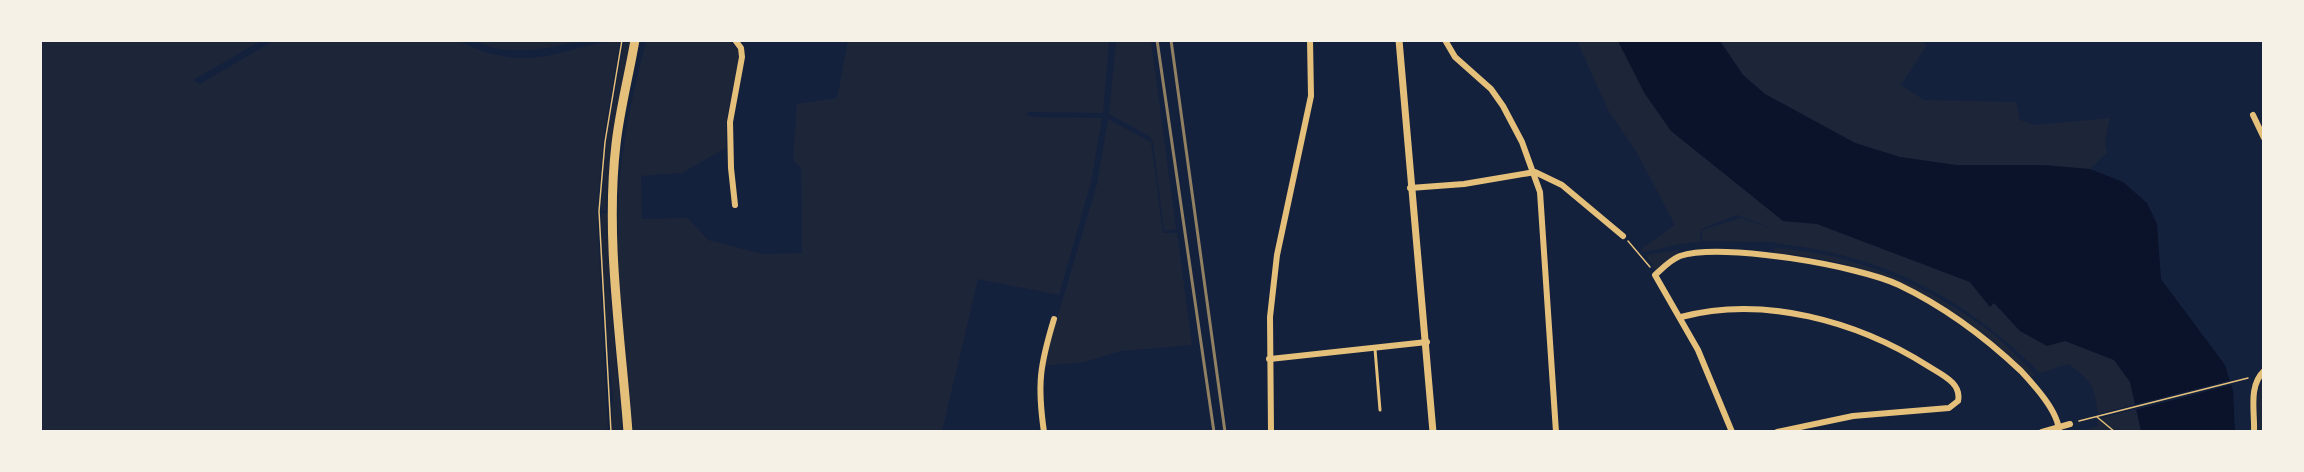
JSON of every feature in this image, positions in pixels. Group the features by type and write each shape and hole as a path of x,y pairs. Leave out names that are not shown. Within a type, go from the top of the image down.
{"main road":[{"path":"628,432 616,294 613,213 616,144 635,40"}],"street":[{"path":"735,40 741,48 742,57 730,122 735,205"},
{"path":"1272,432 1270,317 1277,255 1311,96 1310,40"},
{"path":"1399,40 1410,188 1427,342 1433,432"},
{"path":"1445,40 1455,57 1491,89 1503,106 1535,172 1541,202 1556,432"},
{"path":"2253,115 2264,138"},
{"path":"1410,188 1464,184 1535,172 1562,185 1623,236"},
{"path":"1732,432 1719,396 1681,317 1655,275 1666,264 1681,256 1714,254 1814,261 1897,284 1941,307 1982,335 2044,397 2059,429"},
{"path":"1681,317 1708,310 1753,310 1812,317 1886,341 1947,378 1957,387 1959,395 1958,401 1949,408 1853,416 1776,432"},
{"path":"1044,432 1039,379 1041,362 1054,319"},
{"path":"1269,359 1427,342"},
{"path":"2254,432 2253,392 2261,373"},
{"path":"2042,432 2070,424"}],"lane":[{"path":"1375,349 1380,410"}],"path":[{"path":"1623,236 1655,275"},
{"path":"2070,424 2241,380"},
{"path":"2096,416 2115,432"}],"shaded area":[{"path":"40,41 261,41 193,80 200,84 273,41 459,41 492,54 527,58 620,41 603,141 597,213 608,431 41,431"},
{"path":"476,41 581,41 541,49 514,50 488,46"},
{"path":"624,41 630,42 611,143 606,211 601,210 606,142"},
{"path":"646,41 730,41 738,50 739,58 726,122 726,148 682,173 641,176 642,219 688,218 708,240 762,254 802,253 801,168 793,160 797,104 837,98 848,41 1109,41 1103,113 1028,112 1027,116 1102,118 1091,182 1059,295 978,279 942,431 633,431 620,294 618,212 627,126"},
{"path":"1116,41 1151,41 1176,229 1164,231 1153,142 1149,136 1109,114"},
{"path":"1577,41 1618,41 1645,94 1783,221 1817,224 1970,282 1990,307 1994,303 2020,331 2047,345 2065,341 2114,360 2130,382 2136,404 2098,414 2093,389 2087,379 2068,364 2040,373 2011,346 1951,301 1886,269 1814,249 1774,243 1773,239 1773,242 1702,241 1702,230 1740,218 1774,229 1737,215 1701,229 1700,242 1643,252 1641,249 1675,225 1636,151 1608,110"},
{"path":"1618,41 1720,41 1743,75 1765,94 1855,143 1900,157 1956,165 2043,165 2090,169 2123,182 2147,203 2157,224 2161,279 2225,365 2233,391 2235,431 2141,431 2130,382 2114,360 2065,341 2047,346 2020,331 1994,303 1990,307 1970,282 1817,224 1783,221 1671,131 1645,94"},
{"path":"1720,41 1920,41 1927,45 1901,85 1924,100 2016,102 2020,120 2036,125 2110,118 2105,142 2107,153 2090,169 2043,165 1956,165 1900,157 1855,143 1765,94 1743,75"},
{"path":"1108,119 1151,142 1163,233 1177,233 1192,345 1121,351 1084,362 1043,366 1097,184"},
{"path":"601,213 608,214 610,294 623,431 612,431 611,429 613,398 603,296"},
{"path":"1774,248 1831,256 1886,273 1912,284 1962,312 1992,333 2035,375 2031,377 1974,329 1914,291 1848,265 1812,257 1774,253"},
{"path":"1678,250 1679,255 1656,271 1646,255"},
{"path":"2263,377 2263,431 2258,431 2257,396"},
{"path":"2137,409 2141,431 2078,432 2098,426 2098,419"}],"pier":[{"path":"2232,380 2234,384 2135,410 2133,405"}],"railway":[{"path":"1157,40 1214,432"},
{"path":"1171,40 1225,432"}]}
